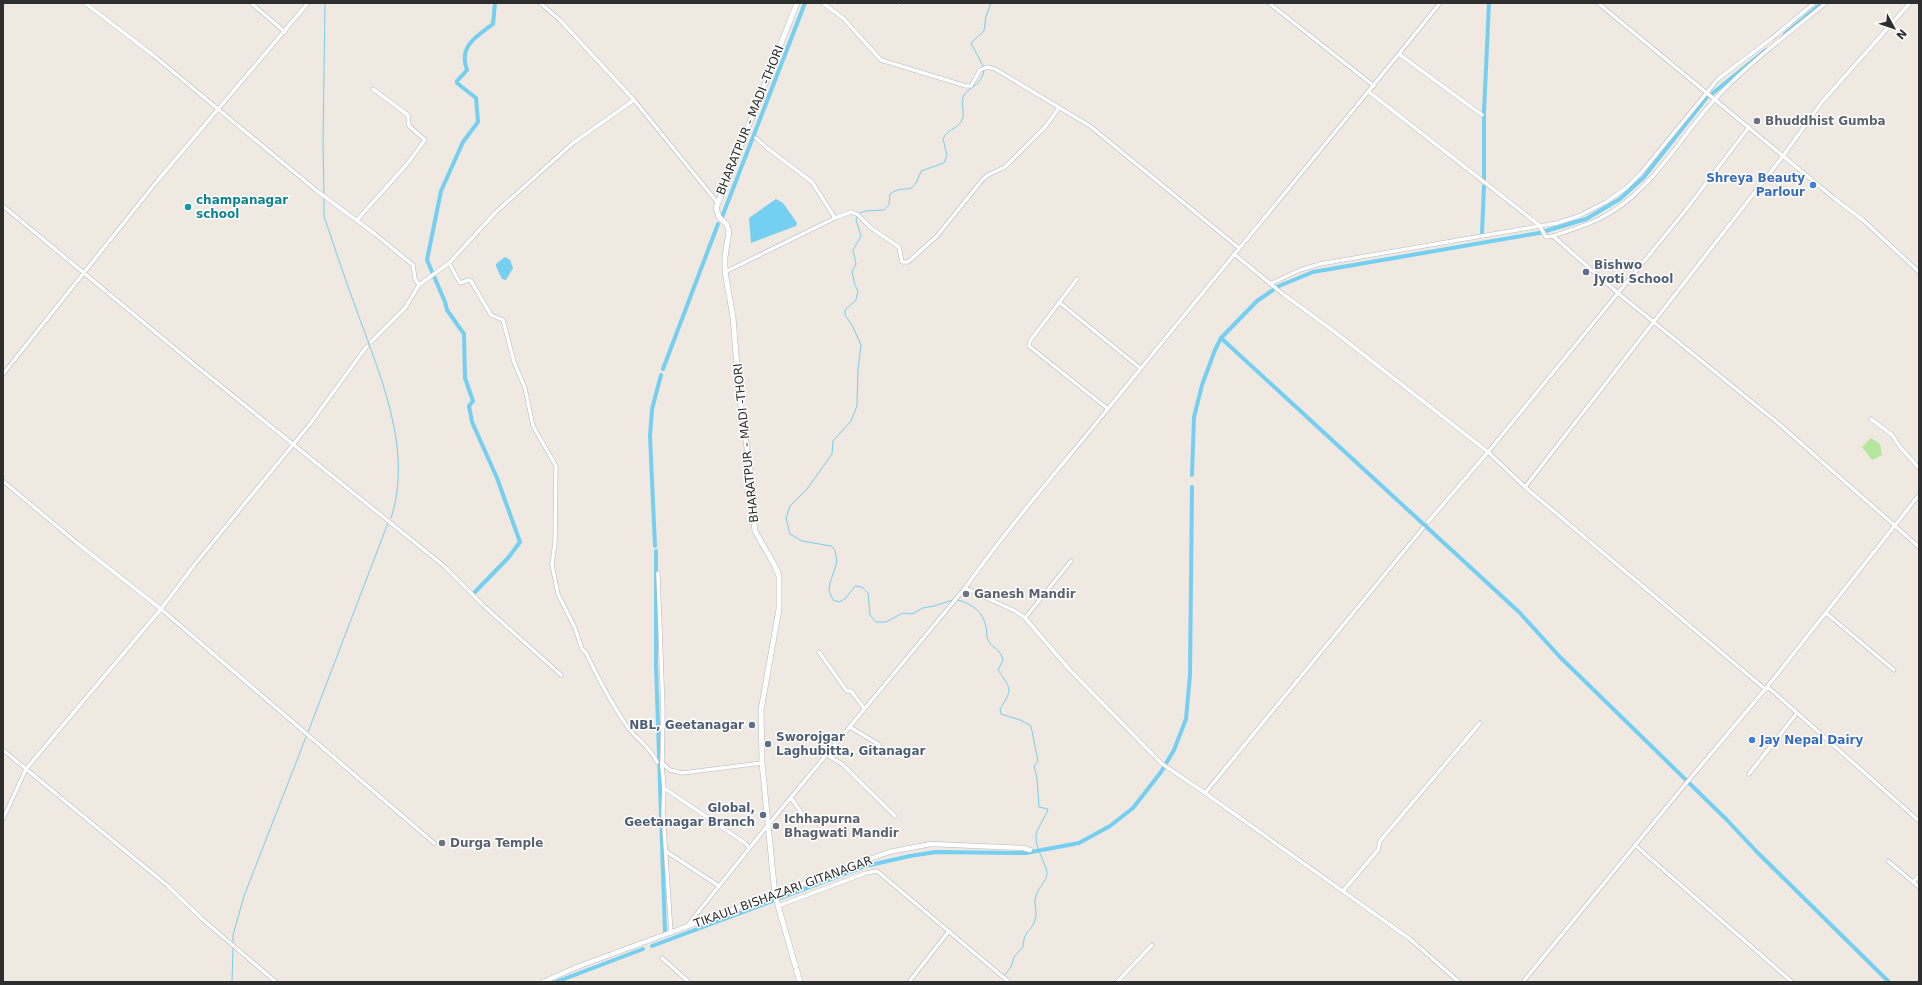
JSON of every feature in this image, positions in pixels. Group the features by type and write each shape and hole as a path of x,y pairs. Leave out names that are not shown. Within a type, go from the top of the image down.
{"main road":[{"name":"BHARATPUR - MADI -THORI","path":"797,3 748,129 716,202 717,213 729,231 725,257 725,272 733,317 739,392 752,483 755,531 779,576 780,609 761,710 762,763 775,895 800,982"}],"street":[{"path":"251,3 285,32"},
{"path":"3,374 218,109 285,32 308,3"},
{"path":"540,3 559,18 634,100 716,202"},
{"path":"823,3 844,19 882,60 966,86 971,86 980,70 987,67 995,69 1090,126 1239,248"},
{"path":"1269,3 1374,86"},
{"path":"686,928 768,824 965,588 991,551 1140,368 1374,86 1440,3"},
{"path":"1598,3 1863,220 1919,272"},
{"path":"1271,285 1300,270 1320,264 1539,225 1558,223 1579,216 1606,202 1626,188 1662,149 1706,92 1718,79 1771,39 1814,3"},
{"path":"1369,92 1539,225 1546,237 1553,236 1599,219 1636,192 1656,173 1716,99 1740,75 1826,3"},
{"path":"1525,487 1653,320 1783,156 1822,102 1910,3"},
{"path":"87,4 152,55 317,191 357,220 413,265 415,279 419,285"},
{"path":"1399,54 1482,115"},
{"path":"357,220 407,164 425,140 409,126 408,115 373,89"},
{"path":"371,342 405,308 419,285 449,263 496,212 573,143 634,100"},
{"path":"725,272 851,212 858,214 871,228 895,243 899,247 902,262 908,262 936,236 984,179 988,175 1005,167 1045,127 1059,108"},
{"path":"1428,522 1488,452 1618,293 1749,127"},
{"path":"756,138 812,182 836,218"},
{"path":"3,206 444,566 484,606 561,675"},
{"path":"1553,236 1618,293 1778,423 1919,547"},
{"path":"1234,254 1271,285 1331,329 1488,452 1525,487 1765,689 1769,688 1919,821"},
{"path":"449,263 458,281 460,283 469,280 472,281 491,315 503,320 514,362 525,388 533,426 556,466 552,566 558,594 575,628 582,649 586,653 602,686 631,730 654,755 657,762"},
{"path":"1077,279 1030,341 1028,346 1108,409"},
{"path":"1060,302 1140,368"},
{"path":"3,819 26,769 161,609 195,564 310,424 367,346"},
{"path":"1871,419 1892,435 1900,447 1919,468"},
{"path":"3,481 76,543 161,609 434,843"},
{"path":"1523,982 1765,689 1919,495"},
{"path":"1205,792 1423,528"},
{"path":"1025,618 1071,561"},
{"path":"658,573 659,640 663,711 663,812 667,852 671,933"},
{"path":"965,588 1014,611 1025,618 1070,670 1163,765 1205,792 1343,890 1410,940 1459,982"},
{"path":"1826,613 1894,670"},
{"path":"819,652 847,691 851,691 864,708"},
{"path":"1748,774 1797,713"},
{"path":"1343,890 1378,850 1380,841 1480,723"},
{"path":"850,727 878,744 887,757"},
{"path":"3,750 168,886 202,919 276,982"},
{"path":"827,755 842,764 895,816"},
{"path":"662,767 662,763 670,770 682,773 762,763"},
{"path":"664,788 745,843 750,848"},
{"path":"791,798 805,818"},
{"name":"TIKAULI BISHAZARI GITANAGAR","path":"543,982 577,967 889,852 931,844 980,845 1023,848 1030,850"},
{"path":"1635,845 1792,982"},
{"path":"667,852 719,886"},
{"path":"1888,861 1919,887"},
{"path":"777,904 866,873 877,871 1000,976 1008,981"},
{"path":"1914,882 1919,876"},
{"path":"909,982 949,931"},
{"path":"1117,982 1152,945"},
{"path":"662,958 689,982"}],"green space":[{"path":"1871,438 1880,444 1882,455 1872,460 1862,447"}],"water":[{"path":"776,199 783,203 797,223 796,226 751,243 749,218"},
{"path":"505,257 510,260 513,268 506,280 502,279 496,266 496,264"}],"waterway":[{"path":"324,194 323,143 325,3"},
{"path":"475,592 508,558 520,542 497,478 472,422 469,406 473,401 465,378 464,334 447,310 427,260 441,191 463,142 478,122 476,98 457,83 457,81 467,70 465,62 467,48 475,38 493,24 495,3"},
{"path":"722,217 805,3"},
{"path":"983,66 971,43 984,31 986,16 991,3"},
{"path":"1484,180 1484,112 1489,3"},
{"path":"1785,34 1822,3"},
{"path":"1713,93 1766,50"},
{"path":"858,214 865,211 884,210 889,205 890,194 901,189 911,188 921,171 944,163 947,155 943,139 963,119 962,102 964,95 979,82 984,69"},
{"path":"1192,475 1194,417 1202,385 1215,350 1221,338 1257,301 1279,286 1313,272 1539,233 1586,219 1620,199 1644,177 1707,97"},
{"path":"1482,233 1484,186"},
{"path":"324,198 324,216 376,363 391,415 396,441 398,467 397,493 391,518"},
{"path":"857,216 856,220 861,236 853,250 856,264 852,272 858,291 856,300 845,310 845,315 852,325 861,345 858,369 857,406 851,421 833,441 832,454 807,489 790,506 786,518 790,534 802,541 831,546 835,550 837,562 829,591 833,600 839,602 845,599 855,586 862,587 868,593 870,615 876,622 886,622 903,613 912,614 923,608 953,600"},
{"path":"663,369 718,224"},
{"path":"1221,338 1519,612 1560,657 1726,819 1757,852 1889,982"},
{"path":"655,546 650,436 652,409 661,375"},
{"path":"652,946 866,866 936,852 1026,853 1079,843 1110,826 1133,808 1161,772 1174,750 1186,719 1190,675 1192,487"},
{"path":"308,732 388,523"},
{"path":"656,551 656,666 665,932"},
{"path":"958,600 972,606 980,612 985,621 988,640 1002,656 1003,660 998,670 1008,685 1009,693 1000,709 1001,714 1020,720 1031,726 1038,761 1034,766 1037,778 1039,807 1048,809 1036,833 1037,846 1047,871 1045,880 1036,896 1036,917 1032,927 1026,934 1023,947 1014,957 1011,967 1004,976"},
{"path":"233,943 233,935 244,896 306,737"},
{"path":"232,982 233,947"},
{"path":"556,982 643,949"}],"place":[{"name":"Bhuddhist Gumba","path":"1757,121"},
{"name":"Shreya Beauty Parlour","path":"1813,185"},
{"name":"champanagar school","path":"188,207"},
{"name":"Bishwo Jyoti School","path":"1586,272"},
{"name":"Ganesh Mandir","path":"966,594"},
{"name":"NBL, Geetanagar","path":"752,725"},
{"name":"Jay Nepal Dairy","path":"1752,740"},
{"name":"Sworojgar Laghubitta, Gitanagar","path":"768,744"},
{"name":"Global, Geetanagar Branch","path":"763,815"},
{"name":"Ichhapurna Bhagwati Mandir","path":"776,826"},
{"name":"Durga Temple","path":"442,843"}]}
